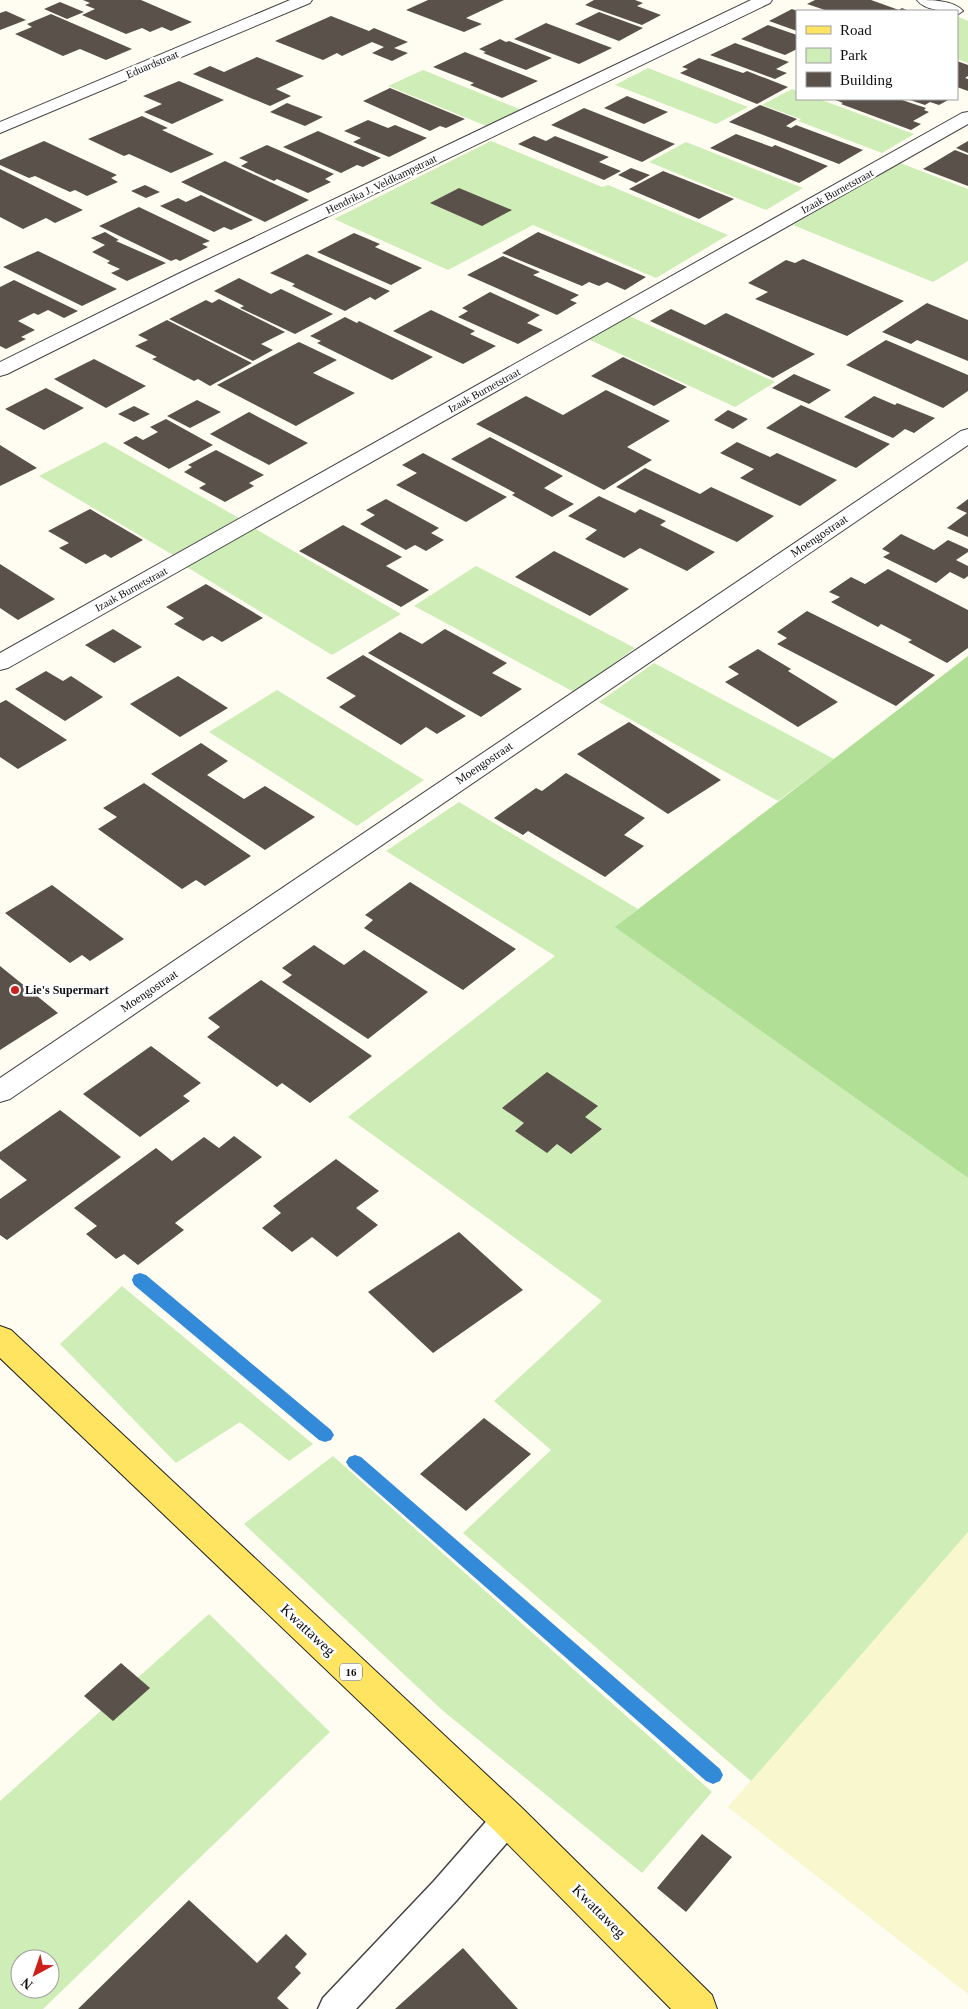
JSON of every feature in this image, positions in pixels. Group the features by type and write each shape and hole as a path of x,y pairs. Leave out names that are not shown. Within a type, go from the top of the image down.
{"main road":[{"name":"Kwattaweg","path":"0,1339 508,1819 698,2009"}],"street":[{"name":"Eduardstraat","path":"0,128 304,0"},
{"name":"Hendrika J. Veldkampstraat","path":"0,370 187,277 764,0"},
{"path":"925,0 951,10"},
{"name":"Izaak Burnetstraat","path":"0,663 968,117"},
{"name":"Moengostraat","path":"0,1092 968,435"}],"lane":[{"path":"334,2009 445,1891 508,1819"}],"green space":[{"path":"958,16 968,21 968,63 958,59"},
{"path":"648,68 748,107 716,124 615,85"},
{"path":"423,70 522,110 489,127 388,86"},
{"path":"792,89 796,91 796,100 822,100 914,134 882,153 762,105"},
{"path":"491,141 602,187 608,185 728,235 656,278 533,225 448,270 334,219"},
{"path":"686,142 803,188 766,210 649,162"},
{"path":"900,163 968,189 968,261 933,282 793,225"},
{"path":"629,316 775,382 735,407 588,339"},
{"path":"105,442 239,518 173,555 39,476"},
{"path":"254,528 401,614 332,655 185,566"},
{"path":"476,566 635,648 574,692 414,606"},
{"path":"968,656 968,1178 615,927"},
{"path":"654,663 834,759 778,801 599,702"},
{"path":"277,690 424,780 357,826 209,732"},
{"path":"459,802 638,909 616,927 968,1178 968,1532 751,1781 463,1533 551,1450 494,1401 602,1301 348,1117 555,956 386,851"},
{"path":"122,1286 313,1444 289,1461 240,1422 176,1463 60,1344"},
{"path":"333,1456 712,1792 642,1873 442,1710 244,1524"},
{"path":"968,1532 968,1994 728,1807"},
{"path":"209,1614 330,1732 60,1993 60,1949 10,1949 10,1999 53,1999 43,2009 0,2009 0,1801"}],"building":[{"path":"83,0 141,0 192,22 171,31 162,27 150,32 142,28 126,34 82,15 95,9 85,5 90,3"},
{"path":"428,0 504,0 466,18 482,24 464,32 406,10"},
{"path":"594,0 635,0 643,3 637,6 661,15 642,25 585,5"},
{"path":"815,0 871,0 899,10 825,10 807,4"},
{"path":"60,2 84,12 67,19 44,9"},
{"path":"792,9 796,11 796,31 769,21"},
{"path":"6,11 26,20 0,30 0,13"},
{"path":"599,12 643,28 619,41 575,24"},
{"path":"51,14 132,49 106,60 80,49 63,56 15,34 32,27 27,24"},
{"path":"331,16 369,31 374,28 408,42 394,48 408,53 392,61 372,53 384,47 372,42 342,56 337,53 323,60 275,41"},
{"path":"546,23 612,48 579,64 514,39"},
{"path":"768,25 796,35 796,50 785,55 741,39"},
{"path":"500,39 552,58 526,70 483,53 486,52 479,49"},
{"path":"735,43 789,62 776,69 787,73 775,79 710,55"},
{"path":"465,52 538,81 502,98 470,85 474,83 433,67"},
{"path":"257,57 304,76 276,89 291,96 270,106 193,74 210,66 224,72"},
{"path":"699,58 743,73 747,71 788,87 757,104 680,73 688,69 682,67"},
{"path":"958,61 968,65 968,76 965,78 968,79 968,91 958,87"},
{"path":"179,81 224,100 172,124 144,112 162,104 143,96"},
{"path":"390,88 465,119 446,128 440,126 430,131 363,101"},
{"path":"627,96 668,112 644,124 604,108"},
{"path":"836,100 902,100 926,108 924,110 929,112 913,121 921,124 911,130 841,104 843,103"},
{"path":"910,100 948,100 939,105 930,102 925,105"},
{"path":"287,103 323,117 305,126 270,112"},
{"path":"760,105 797,119 786,126 791,128 796,125 863,150 839,164 729,122"},
{"path":"584,108 675,144 642,162 551,125"},
{"path":"142,116 168,128 162,130 214,154 171,173 129,154 124,156 88,139"},
{"path":"368,120 388,128 395,125 427,138 389,157 353,142 361,138 344,131"},
{"path":"318,131 381,158 363,167 357,165 341,173 283,147"},
{"path":"736,134 772,147 775,145 828,166 799,183 710,148"},
{"path":"534,136 546,141 555,136 609,157 599,162 621,171 604,180 518,144"},
{"path":"44,141 117,175 111,178 118,182 87,196 75,190 70,192 35,176 29,178 0,165 0,160"},
{"path":"968,141 968,153 956,148"},
{"path":"267,145 334,174 325,179 331,182 308,193 277,179 274,181 241,166 248,162 239,158"},
{"path":"955,150 968,155 968,186 923,169"},
{"path":"225,161 309,200 265,222 181,182"},
{"path":"631,168 650,175 636,183 618,175"},
{"path":"0,169 83,210 55,223 46,218 23,229 0,217"},
{"path":"663,171 734,199 699,219 629,189"},
{"path":"145,185 160,192 146,198 131,191"},
{"path":"459,188 512,210 482,226 430,203"},
{"path":"201,195 253,220 231,230 224,227 214,232 160,206 178,198 186,202"},
{"path":"139,207 210,241 202,244 208,247 180,261 176,259 171,261 99,226"},
{"path":"105,232 119,240 116,241 166,263 127,281 111,273 120,269 107,263 110,261 92,252 105,245 91,238"},
{"path":"538,232 646,277 625,290 607,282 599,286 589,282 582,286 502,253"},
{"path":"354,233 380,244 375,247 422,268 391,285 317,252"},
{"path":"38,251 117,289 82,306 3,267"},
{"path":"307,254 390,291 375,300 370,297 345,311 292,286 295,284 270,273"},
{"path":"503,256 540,272 533,275 579,295 570,300 577,303 557,315 467,275"},
{"path":"803,259 904,301 847,336 755,299 768,292 748,283 786,260 795,263"},
{"path":"239,278 271,294 281,289 333,314 295,334 240,308 244,306 214,291"},
{"path":"14,280 78,311 64,318 48,310 38,315 34,313 18,321 35,330 21,337 26,339 6,349 0,346 0,287"},
{"path":"490,292 540,315 527,323 543,330 518,344 458,317 468,311 462,308"},
{"path":"219,299 285,332 261,344 273,350 253,361 169,319 206,300 212,303"},
{"path":"927,303 968,320 968,361 917,340 911,344 882,332"},
{"path":"671,309 705,325 726,313 815,354 773,378 650,321"},
{"path":"431,310 475,331 470,334 496,346 463,364 393,331"},
{"path":"345,317 357,323 359,321 433,357 392,380 317,343 321,341 310,336"},
{"path":"167,320 252,363 210,386 198,379 194,381 152,359 157,357 135,346 148,340 138,335"},
{"path":"886,340 968,375 968,391 943,408 846,365"},
{"path":"299,342 337,360 313,373 355,393 296,426 217,385"},
{"path":"623,357 687,387 654,406 591,376"},
{"path":"94,359 146,386 106,408 54,379"},
{"path":"794,374 831,390 809,404 772,388"},
{"path":"46,388 84,408 44,430 5,409"},
{"path":"606,390 670,421 627,447 652,460 604,490 476,424 526,396 563,415"},
{"path":"874,396 935,418 914,433 905,429 893,438 844,417"},
{"path":"197,400 221,412 190,428 167,416"},
{"path":"801,405 890,444 856,468 766,428"},
{"path":"134,406 150,414 134,422 118,414"},
{"path":"728,410 748,419 733,429 714,420"},
{"path":"249,412 308,443 269,465 210,434"},
{"path":"166,419 213,445 169,469 123,443 136,436 143,440 158,432 150,427"},
{"path":"490,437 563,476 544,488 574,504 552,517 512,495 515,493 451,459"},
{"path":"737,442 770,457 777,453 837,480 800,506 740,478 754,469 720,453"},
{"path":"0,445 37,468 0,486"},
{"path":"216,450 264,475 249,483 254,486 225,502 199,488 206,484 184,472 192,467 188,465"},
{"path":"423,453 507,497 466,522 396,485 417,473 402,465"},
{"path":"645,468 700,494 711,487 774,516 737,542 616,487"},
{"path":"599,496 635,513 640,509 666,521 660,525 715,552 687,571 640,548 624,558 585,539 597,530 568,516"},
{"path":"386,499 439,528 431,533 444,540 426,551 415,545 406,550 360,524 375,515 366,510"},
{"path":"968,499 968,537 947,528 967,513 956,508"},
{"path":"90,509 143,540 111,558 105,554 86,564 59,548 69,543 48,531"},
{"path":"343,525 402,557 386,566 429,590 401,607 299,551"},
{"path":"901,534 934,550 948,540 968,549 968,552 956,560 968,566 968,576 964,579 950,572 936,583 883,557 890,553 882,549"},
{"path":"554,551 629,589 590,616 515,577"},
{"path":"0,564 55,599 18,620 0,608"},
{"path":"888,569 968,610 968,648 947,663 908,642 912,640 881,624 878,627 831,602 840,597 829,592 851,577 865,584"},
{"path":"206,584 263,618 222,642 212,636 203,641 174,624 184,618 166,607"},
{"path":"807,611 935,675 896,706 777,644 787,638 777,632"},
{"path":"113,629 142,647 114,663 85,645"},
{"path":"445,629 507,663 492,673 522,689 481,717 368,653 400,632 422,644"},
{"path":"758,649 791,669 788,671 838,702 798,727 725,682 739,674 728,667"},
{"path":"363,655 466,716 437,734 426,727 401,745 339,707 356,696 326,678"},
{"path":"46,671 63,681 71,676 103,697 65,721 15,689"},
{"path":"178,676 228,708 180,737 130,704"},
{"path":"6,700 67,740 18,769 0,757 0,703"},
{"path":"629,722 721,780 668,814 577,754"},
{"path":"201,743 228,761 207,775 244,799 265,786 315,817 265,850 151,774"},
{"path":"566,773 645,818 624,835 644,846 605,877 528,831 523,835 494,818 536,788 542,791"},
{"path":"144,783 251,856 205,886 196,880 182,889 98,829 117,817 103,808"},
{"path":"410,882 516,949 463,990 364,928 373,920 365,915"},
{"path":"52,885 124,939 90,961 82,955 70,963 5,913"},
{"path":"314,945 344,965 364,950 428,992 368,1039 282,982 292,975 282,968"},
{"name":"Lie's Supermart","path":"0,966 58,1013 0,1050"},
{"path":"261,980 372,1056 310,1103 282,1083 277,1087 207,1037 220,1027 208,1018"},
{"path":"151,1046 201,1083 183,1096 190,1101 140,1137 83,1094"},
{"path":"547,1072 598,1106 585,1117 602,1129 571,1154 557,1144 547,1153 515,1131 524,1123 502,1108"},
{"path":"60,1110 121,1157 7,1240 0,1235 0,1199 27,1180 0,1159 0,1152"},
{"path":"234,1136 262,1157 175,1223 184,1230 138,1265 124,1254 116,1259 86,1234 97,1226 74,1208 156,1148 172,1161 204,1137 219,1148"},
{"path":"336,1159 379,1191 356,1208 378,1225 337,1257 312,1237 292,1252 262,1228 281,1213 273,1206"},
{"path":"459,1232 523,1290 433,1353 368,1292"},
{"path":"484,1418 531,1454 466,1511 420,1474"},
{"path":"121,1663 150,1688 113,1721 84,1696"},
{"path":"702,1834 732,1857 686,1912 657,1888"},
{"path":"189,1900 257,1963 286,1934 307,1954 295,1967 301,1973 277,1998 289,2009 78,2009"},
{"path":"463,1948 518,2009 395,2009"}],"waterway":[{"path":"140,1280 325,1435"},
{"path":"355,1462 713,1775"}],"place":[{"name":"Lie's Supermart","path":"15,990"}]}
